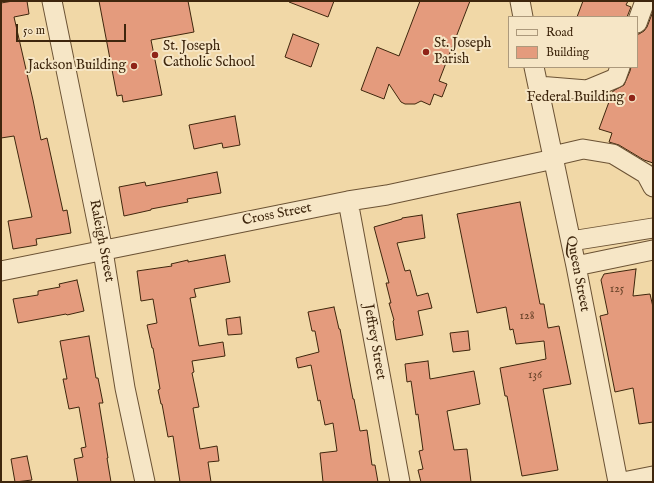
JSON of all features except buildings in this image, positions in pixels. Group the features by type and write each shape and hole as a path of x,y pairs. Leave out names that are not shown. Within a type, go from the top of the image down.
{"street":[{"name":"Raleigh Street","path":"52,1 103,250 125,388 145,482"},
{"path":"520,1 524,16"},
{"path":"638,20 645,1"},
{"name":"Queen Street","path":"534,68 571,241 618,482"},
{"path":"538,86 587,90 616,78 620,68"},
{"name":"Cross Street","path":"1,271 348,201 387,196 583,150 614,154 651,179"},
{"name":"Jeffrey Street","path":"348,201 400,482"},
{"path":"571,241 653,228"},
{"path":"576,266 653,250"},
{"path":"623,482 653,476"}],"place":[{"name":"St. Joseph Parish","path":"426,52"},
{"name":"St. Joseph Catholic School","path":"155,55"},
{"name":"Jackson Building","path":"134,66"},
{"name":"Federal Building","path":"632,98"}]}
